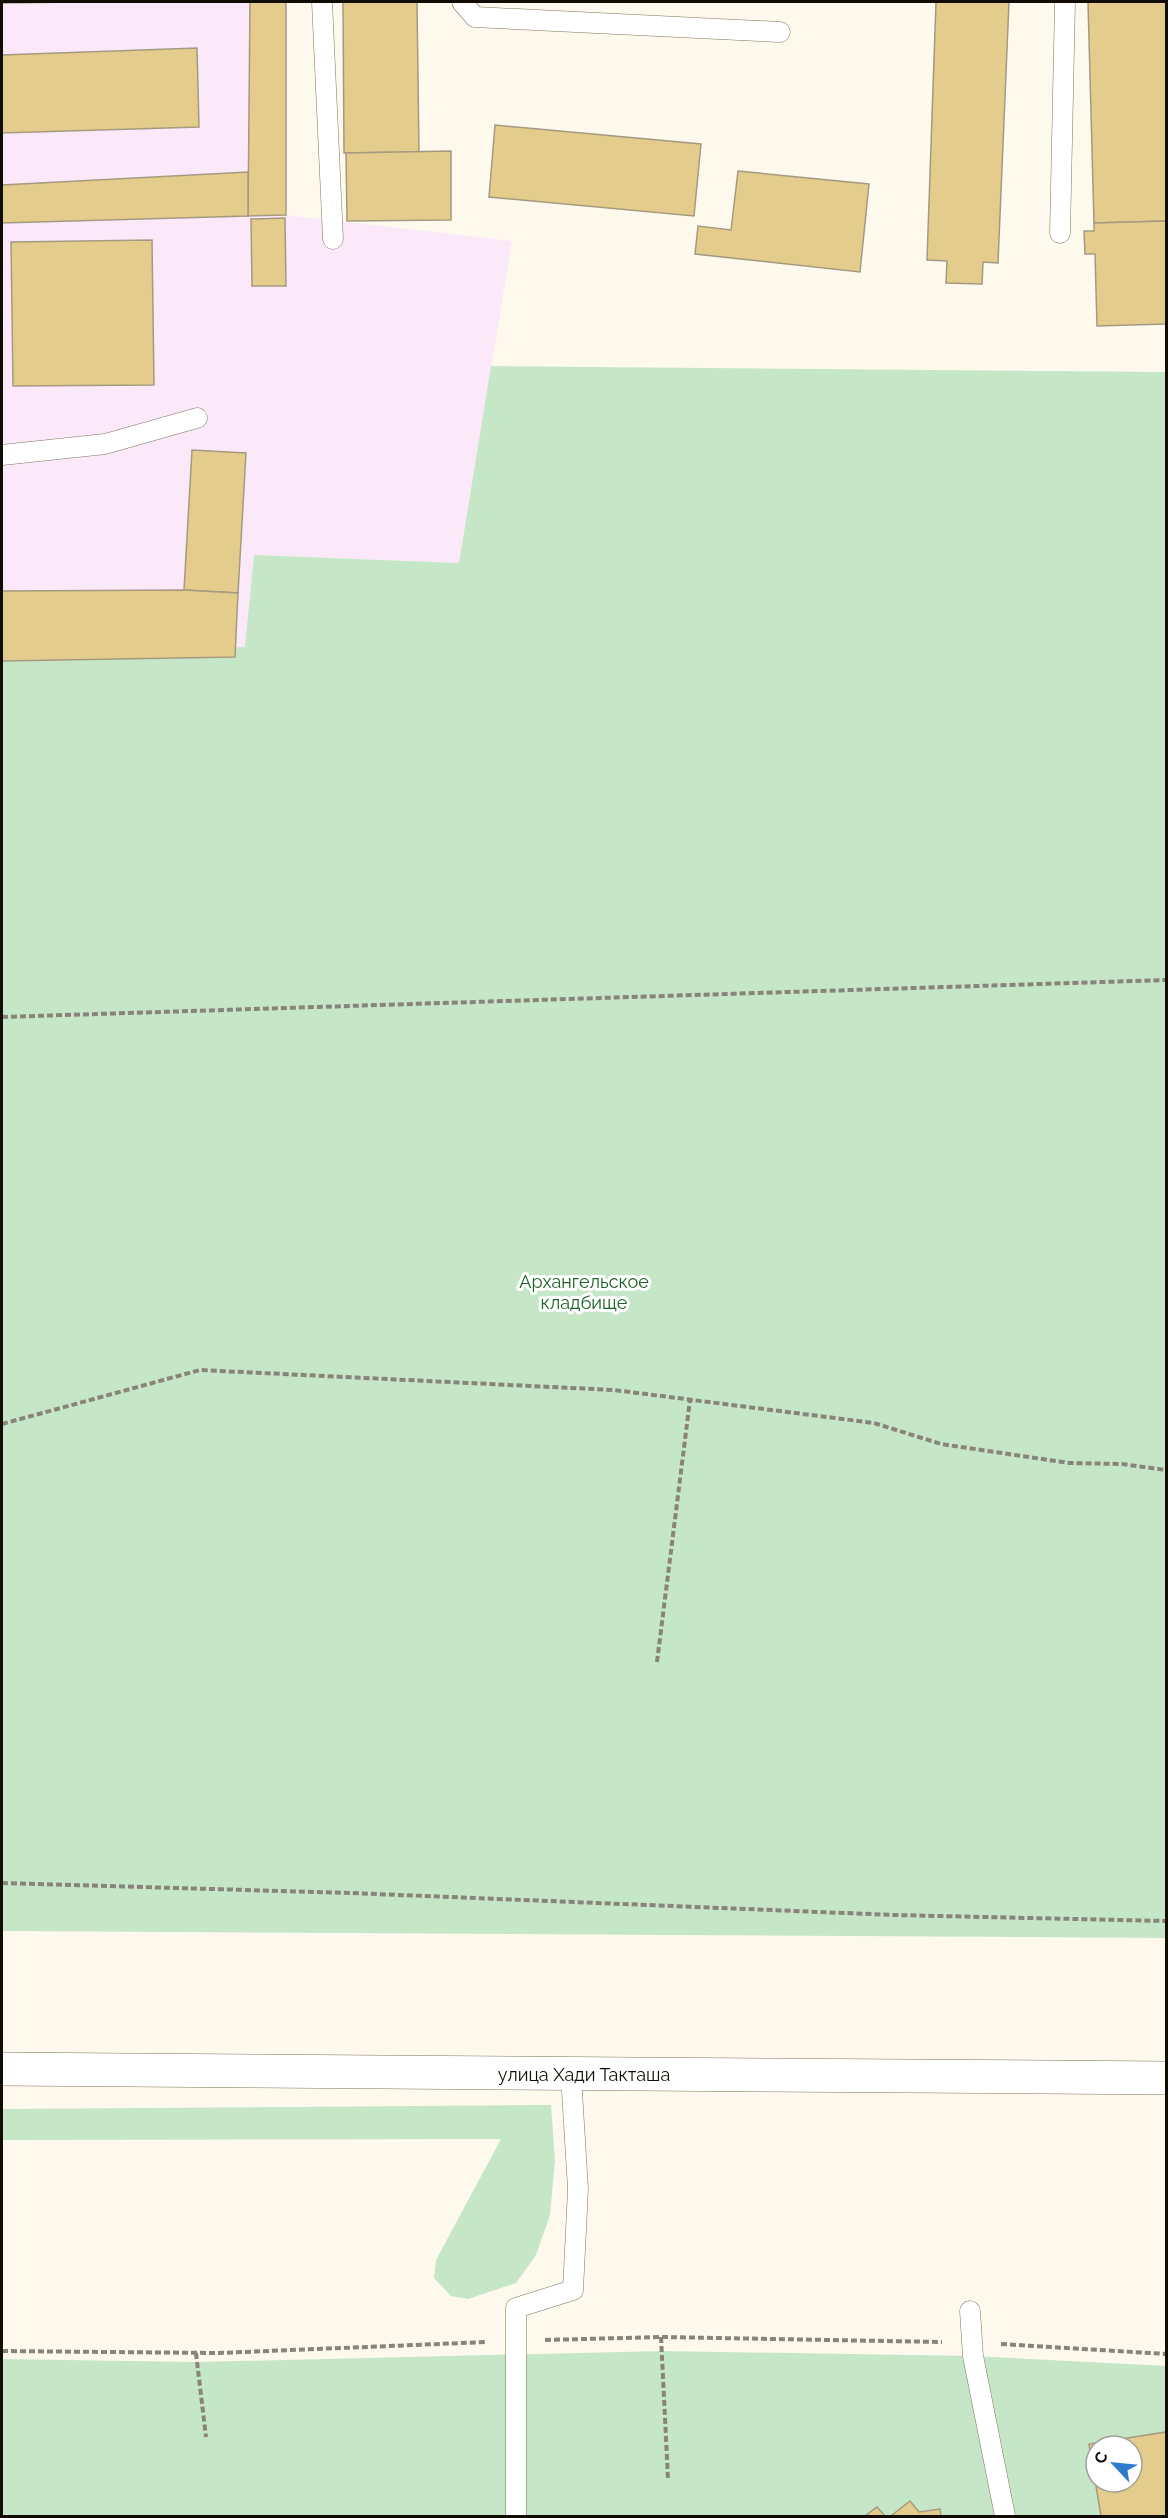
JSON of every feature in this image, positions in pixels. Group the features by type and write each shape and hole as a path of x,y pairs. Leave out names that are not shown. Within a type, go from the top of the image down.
{"street":[{"name":"улица Хади Такташа","path":"2,2069 1167,2078"}],"lane":[{"path":"321,2 333,238"},
{"path":"462,2 475,17 780,32"},
{"path":"1060,233 1065,2"},
{"path":"2,455 105,444 197,418"},
{"path":"516,2517 516,2308 573,2290 579,2189 571,2075"},
{"path":"970,2311 971,2343 1005,2517"}],"path":[{"path":"2,1017 1167,980"},
{"path":"2,1424 200,1370 614,1390 874,1423 941,1444 1069,1463 1122,1464 1167,1470"},
{"path":"657,1662 690,1400"},
{"path":"2,1883 339,1893 894,1915 1167,1922"},
{"path":"661,2337 668,2479"},
{"path":"2,2351 196,2352 661,2337 971,2343 1167,2354"},
{"path":"196,2352 206,2437"}],"shaded area":[{"path":"2,2 286,2 286,215 512,241 459,563 254,555 246,647 2,654"}],"green space":[{"name":"Архангельское кладбище","path":"491,366 1166,372 1166,1938 2,1931 2,654 245,647 254,555 459,563"},
{"path":"551,2105 555,2160 550,2215 536,2255 516,2283 468,2299 451,2296 434,2278 436,2260 501,2139 2,2140 2,2109"},
{"path":"662,2351 973,2356 1166,2366 1166,2516 2,2516 2,2359 196,2362"}],"building":[{"path":"2,2 75,2 2,3"},
{"path":"250,2 286,2 286,215 248,216"},
{"path":"343,2 417,2 419,152 344,153"},
{"path":"936,2 1009,2 998,263 983,262 982,284 946,283 947,261 927,260"},
{"path":"1088,2 1166,2 1166,221 1094,223"},
{"path":"197,48 199,127 2,133 2,55"},
{"path":"495,125 701,144 694,216 489,197"},
{"path":"451,151 451,220 347,221 346,153"},
{"path":"738,171 869,184 860,272 695,254 698,226 731,230"},
{"path":"248,172 248,216 2,223 2,185"},
{"path":"285,218 286,286 252,286 251,219"},
{"path":"1166,221 1166,324 1097,326 1095,254 1085,254 1084,231 1094,231 1094,223"},
{"path":"152,240 154,385 13,386 11,242"},
{"path":"192,450 246,453 238,593 184,590"},
{"path":"184,590 238,593 235,657 2,661 2,591"},
{"path":"1166,2432 1166,2516 1101,2516 1097,2494 1144,2494 1144,2435"},
{"path":"910,2501 919,2512 940,2509 941,2516 891,2516"},
{"path":"877,2507 885,2516 865,2516"}]}
